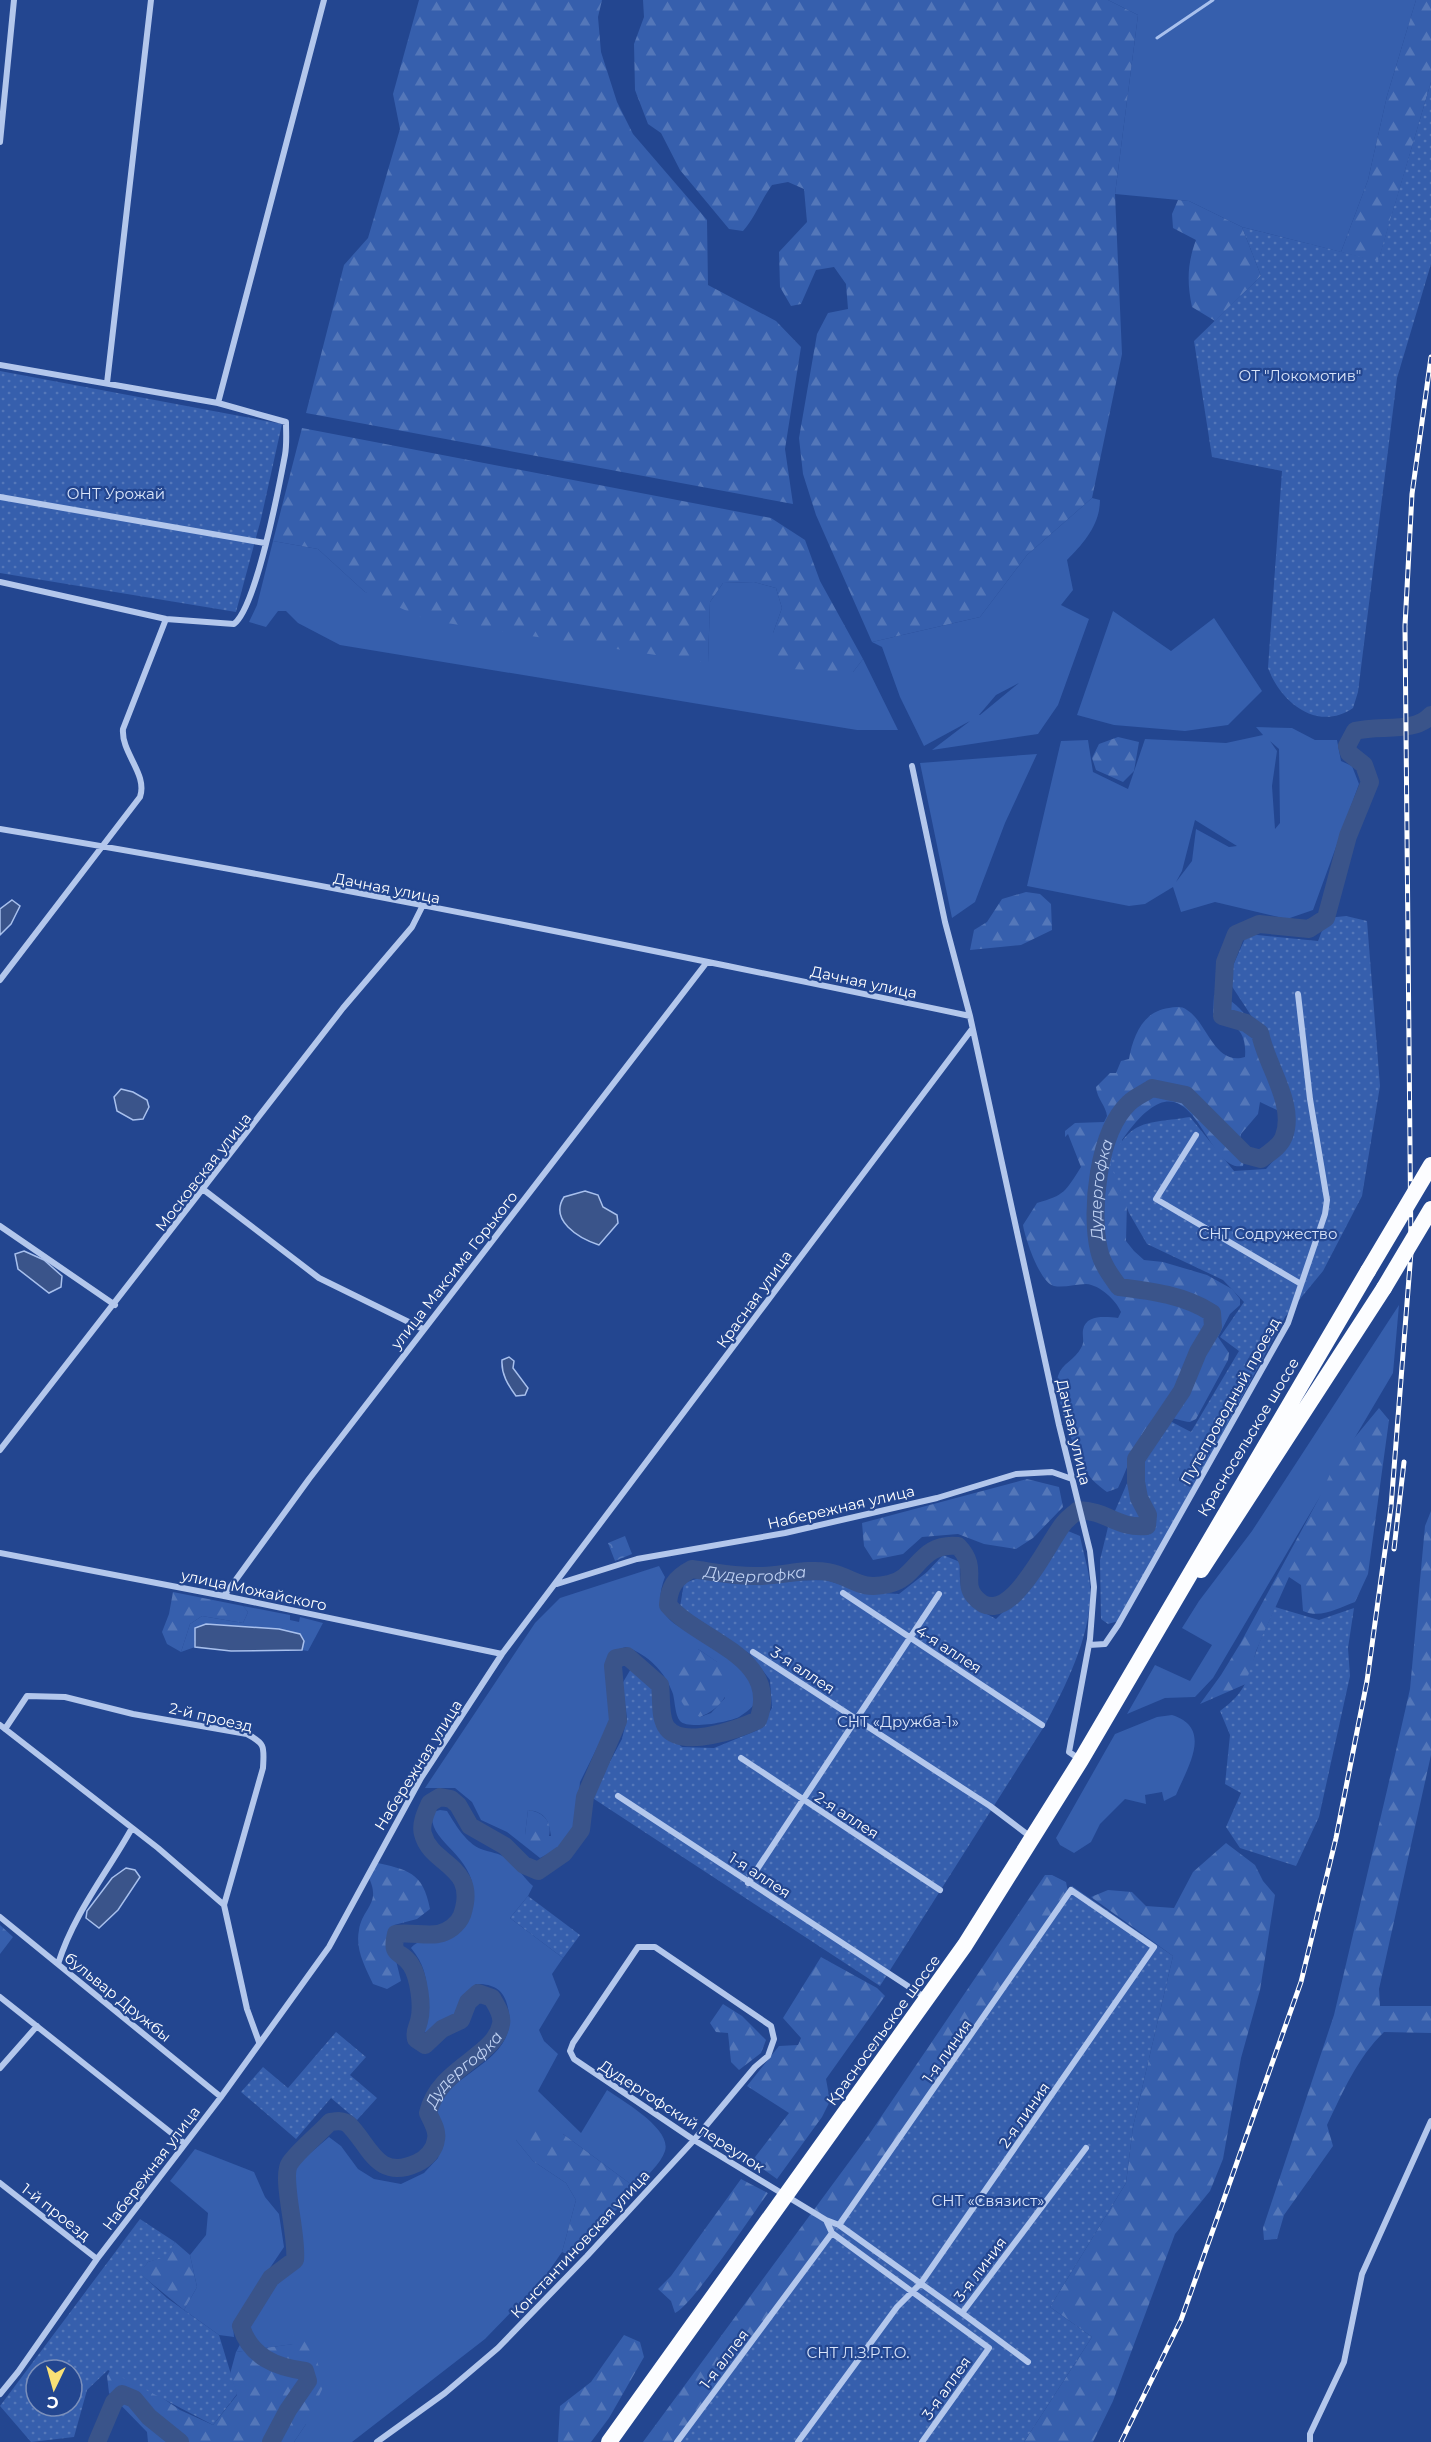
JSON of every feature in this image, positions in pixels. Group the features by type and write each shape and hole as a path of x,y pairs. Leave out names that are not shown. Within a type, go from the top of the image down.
{"highway":[{"name":"Красносельское шоссе","path":"609,2442 928,1999 1034,1839 1431,1165"},
{"name":"Красносельское шоссе","path":"1160,1622 1210,1559 1384,1288 1431,1209"}],"street":[{"path":"0,142 14,0"},
{"path":"107,382 151,0"},
{"path":"218,403 324,0"},
{"path":"0,366 107,382 218,403 286,422 286,452 265,543 249,600 242,618 234,624 166,619 0,582"},
{"path":"0,497 265,543"},
{"path":"0,980 105,846 142,791 124,742 123,729 166,619"},
{"path":"912,766 945,922 970,1016"},
{"name":"Дачная улица","path":"0,829 105,846 422,907 970,1016 1085,1530 1094,1587 1089,1645 1069,1752 1081,1760"},
{"name":"Московская улица","path":"0,1450 115,1305 343,1008 411,927 422,907"},
{"name":"улица Максима Горького","path":"224,1596 423,1329 707,962"},
{"name":"Путепроводный проезд","path":"1089,1645 1105,1644 1118,1625 1288,1323 1301,1284 1327,1200 1310,1099 1298,994"},
{"name":"Красная улица","path":"556,1584 615,1502 740,1341 972,1029"},
{"path":"1196,1135 1156,1199 1301,1284"},
{"path":"204,1190 319,1278 423,1329"},
{"path":"0,1226 115,1305"},
{"name":"Набережная улица","path":"0,2394 97,2259 221,2097 329,1947 421,1778 502,1654 556,1584 637,1559 784,1533 937,1498 1016,1474 1052,1472 1072,1479"},
{"name":"улица Можайского","path":"0,1553 224,1596 502,1654"},
{"name":"4-я аллея","path":"843,1593 1042,1725"},
{"path":"748,1883 939,1594"},
{"name":"3-я аллея","path":"753,1652 990,1806 1034,1839"},
{"name":"2-й проезд","path":"224,1905 132,1828 3,1727 27,1696 65,1697 133,1713 246,1734 260,1742 264,1749 263,1768 224,1905 247,2009 259,2042"},
{"name":"2-я аллея","path":"741,1758 940,1890"},
{"name":"1-я аллея","path":"618,1796 928,1999"},
{"path":"58,1964 84,1904 111,1866 132,1828"},
{"name":"1-я линия","path":"839,2225 1071,1890 1154,1947"},
{"name":"бульвар Дружбы","path":"0,1917 221,2097"},
{"name":"Константиновская улица","path":"377,2442 446,2392 498,2348 694,2140 768,2055 774,2039 771,2026 655,1947 646,1945 638,1947 573,2043 570,2051"},
{"name":"2-я линия","path":"910,2292 921,2283 1154,1947"},
{"path":"0,1997 184,2143"},
{"path":"0,2068 37,2026"},
{"name":"Дудергофский переулок","path":"570,2051 574,2059 694,2140 826,2220"},
{"path":"1310,2442 1310,2434 1344,2362 1362,2274 1431,2121"},
{"name":"3-я линия","path":"826,2220 839,2225 962,2313 1086,2148"},
{"name":"1-й проезд","path":"0,2183 97,2259"},
{"path":"798,2442 910,2292 832,2233 826,2220"},
{"name":"1-я аллея","path":"677,2442 832,2233"},
{"name":"3-я аллея","path":"910,2292 989,2348 922,2442"},
{"path":"962,2313 1028,2362"}],"green space":[{"path":"419,0 602,0 598,17 601,52 617,102 633,134 707,220 708,285 776,321 801,347 785,449 793,504 306,413 344,265 368,238 400,129 393,94"},
{"path":"643,0 1108,0 1138,15 1115,194 1122,354 1092,498 1027,555 980,617 872,642 816,515 803,474 799,438 817,334 828,313 848,309 846,284 834,267 816,270 801,304 791,306 780,287 779,252 807,222 804,189 788,182 772,185 743,231 729,229 680,170 661,133 648,124 635,90 634,44 644,17"},
{"path":"1108,0 1416,0 1387,96 1368,180 1341,252 1242,227 1189,201 1115,194 1138,15"},
{"path":"1416,0 1431,0 1431,82 1378,262 1341,252 1368,180 1387,96"},
{"name":"ОТ \"Локомотив\"","path":"1431,82 1431,264 1397,378 1358,692 1353,708 1340,715 1327,717 1314,715 1291,702 1274,681 1268,668 1282,471 1212,457 1194,341 1261,276 1242,227 1378,261"},
{"path":"1178,200 1189,201 1242,227 1261,276 1215,321 1192,307 1189,274 1196,240 1173,228 1172,214"},
{"name":"ОНТ Урожай","path":"0,371 282,424 261,519 236,612 0,573"},
{"path":"302,428 771,518 805,540 820,581 863,659 853,672 790,669 775,652 773,633 782,608 776,588 754,582 723,583 710,602 708,663 427,620 365,592 318,549 273,541"},
{"path":"1092,498 1100,500 1094,526 1067,560 1073,590 1061,605 1089,619 1058,705 1038,734 932,750 970,721 924,746 900,697 882,647 872,642 980,617 1027,555","holes":["1019,683 980,715 996,695"]},
{"path":"273,541 318,549 365,592 708,662 710,602 723,583 754,582 776,588 782,608 773,633 853,672 863,659 898,730 857,730 340,645 298,623 286,611 278,611 266,627 249,622 257,605"},
{"path":"1113,611 1171,651 1214,618 1262,691 1228,725 1185,731 1114,725 1077,715"},
{"path":"1256,727 1292,728 1315,740 1337,740 1341,761 1352,766 1359,784 1313,910 1287,919 1215,902 1181,912 1173,887 1145,904 1129,906 1027,886 1061,741 1088,740 1093,772 1128,789 1145,739 1226,743 1263,735","holes":["1270,741 1279,749 1280,823 1275,829 1272,786 1277,751","1195,820 1237,846 1229,847 1196,829 1192,861 1176,882 1182,871"]},
{"path":"1118,737 1139,742 1134,771 1123,782 1096,770 1092,758 1099,744"},
{"path":"1037,754 1005,823 975,902 952,918 920,763"},
{"path":"1026,892 1040,894 1051,904 1052,930 1021,945 970,950 974,930 987,922 1002,899"},
{"name":"СНТ Содружество","path":"1346,916 1367,921 1380,1086 1362,1196 1323,1271 1285,1317 1122,1620 1108,1624 1101,1619 1100,1560 1108,1527 1138,1458 1170,1421 1191,1432 1239,1351 1220,1337 1244,1302 1223,1280 1147,1244 1129,1213 1110,1163 1117,1148 1132,1131 1151,1123 1190,1117 1234,1171 1266,1169 1285,1143 1288,1121 1287,1100 1274,1057 1227,979 1247,934 1318,941 1327,918"},
{"path":"1214,995 1228,999 1251,1023 1267,1058 1283,1107 1277,1110 1260,1102 1258,1114 1241,1134 1239,1147 1244,1159 1243,1166 1229,1163 1217,1151 1194,1117 1181,1105 1166,1102 1146,1112 1122,1140 1127,1202 1126,1241 1144,1260 1163,1262 1207,1275 1232,1289 1240,1299 1240,1305 1230,1314 1218,1337 1229,1353 1228,1360 1196,1419 1190,1422 1161,1417 1151,1422 1140,1438 1118,1488 1107,1492 1093,1480 1082,1464 1065,1420 1057,1384 1060,1372 1082,1346 1083,1330 1088,1321 1097,1318 1118,1318 1121,1312 1111,1298 1097,1287 1086,1284 1054,1286 1049,1283 1034,1259 1023,1225 1037,1203 1053,1198 1064,1191 1081,1167 1068,1134 1065,1137 1065,1131 1075,1123 1104,1122 1107,1116 1096,1087 1110,1073 1116,1073 1121,1061 1129,1059 1133,1042 1141,1026 1152,1014 1169,1008 1185,1009 1201,1024 1219,1050 1234,1058 1245,1057 1242,1034 1228,1021 1213,1013"},
{"path":"1399,1305 1393,1373 1213,1678 1195,1697 1165,1698 1127,1714 1155,1665 1190,1681 1212,1645 1182,1628 1199,1601 1252,1531"},
{"path":"1379,1408 1389,1420 1368,1574 1355,1602 1323,1613 1303,1611 1301,1585 1289,1577 1256,1651 1248,1683 1200,1704 1240,1644 1318,1500 1337,1459"},
{"path":"1027,1479 1059,1487 1063,1507 1033,1538 1016,1549 984,1544 958,1534 922,1537 903,1554 873,1560 864,1546 862,1523"},
{"path":"1431,1511 1431,1755 1379,1989 1380,2006 1431,2006 1431,2033 1384,2032 1374,2042 1351,2076 1327,2125 1333,2146 1284,2215 1277,2239 1264,2240 1263,2228 1334,2015 1388,1786 1410,1689 1425,1526"},
{"name":"СНТ «Дружба-1»","path":"1068,1531 1080,1536 1090,1586 1090,1604 1083,1640 1069,1676 1045,1725 880,1986 591,1797 622,1739 627,1718 622,1684 632,1667 656,1693 661,1729 682,1747 714,1748 758,1730 772,1708 770,1680 750,1654 680,1607 684,1583 705,1576 756,1581 826,1580 864,1592 899,1594 927,1572 943,1555 960,1562 961,1584 966,1598 977,1608 996,1619 1023,1592"},
{"path":"625,1536 632,1554 615,1561 608,1543"},
{"path":"659,1566 665,1577 661,1595 662,1608 669,1619 691,1633 729,1651 748,1672 759,1698 748,1711 734,1719 709,1724 684,1724 677,1715 670,1686 655,1665 642,1654 626,1647 616,1650 611,1659 608,1686 613,1702 612,1718 580,1782 576,1826 556,1850 540,1858 507,1832 481,1820 472,1802 455,1788 425,1788 535,1623 560,1598","holes":["698,1649 717,1662 725,1698 711,1713 700,1717","528,1810 545,1818 551,1836 525,1835"]},
{"path":"173,1592 243,1606 248,1612 243,1623 202,1616 190,1624 181,1652 167,1644 162,1632 169,1614"},
{"path":"243,1606 290,1615 290,1620 299,1622 300,1617 323,1623 308,1651 302,1650 304,1641 279,1629 251,1629 194,1641 195,1647 181,1652 190,1624 202,1616 243,1623 248,1612"},
{"path":"1275,1607 1319,1620 1354,1608 1348,1648 1350,1676 1319,1817 1296,1866 1240,1848 1226,1827 1241,1793 1225,1784 1230,1735 1220,1711 1241,1691"},
{"path":"698,1649 731,1671 730,1686 724,1699 714,1709 700,1717 688,1710 682,1702 677,1684 677,1674 683,1658 689,1652"},
{"path":"1172,1715 1185,1721 1192,1729 1195,1739 1191,1761 1176,1795 1164,1801 1162,1792 1145,1795 1146,1804 1125,1799 1100,1824 1091,1842 1074,1853 1060,1845 1056,1838 1115,1734 1157,1717"},
{"path":"528,1810 541,1814 548,1822 550,1833 545,1846 533,1844 525,1835"},
{"path":"447,1811 461,1833 470,1842 507,1859 533,1886 510,1918 563,1958 552,1974 560,1995 539,2030 544,2041 558,2054 538,2091 581,2133 607,2090 645,2116 654,2125 665,2143 665,2151 656,2166 636,2188 563,2134 516,2140 533,2161 566,2183 576,2200 562,2252 544,2278 485,2339 352,2442 294,2442 306,2424 294,2344 236,2352 268,2292 300,2265 301,2239 291,2178 293,2170 329,2137 341,2146 358,2169 374,2179 401,2184 424,2173 438,2158 443,2135 435,2109 444,2095 497,2051 506,2037 509,2021 504,1996 494,1987 481,1984 476,1984 472,1988 456,2012 434,2033 424,2032 426,1978 411,1948 418,1942 453,1935 467,1919 472,1904 473,1888 469,1874 462,1862 444,1842 433,1823 433,1812"},
{"path":"1226,1843 1255,1865 1263,1881 1275,1895 1260,1990 1241,2058 1223,2159 1210,2191 1175,2234 1113,2401 1093,2442 1024,2442 1092,2337 1050,2307 1126,2183 1133,2127 1173,1956 1091,1897 1108,1890 1132,1892 1146,1906 1174,1908 1193,1872"},
{"path":"374,1862 396,1867 412,1874 423,1887 430,1909 417,1919 394,1925 390,1936 401,1981 387,1989 373,1984 361,1958 358,1944 361,1922 373,1899 367,1874"},
{"path":"1045,1875 1052,1875 1066,1882 1068,1892 836,2228 680,2442 643,2442 866,2139"},
{"name":"СНТ «Связист»","path":"1072,1886 1173,1956 1133,2127 1126,2183 1050,2307 1092,2337 1024,2442 680,2442 836,2228"},
{"path":"528,1896 580,1935 563,1958 510,1918"},
{"path":"0,1925 13,1937 0,1954"},
{"path":"821,1957 877,1988 885,1996 826,2079 830,2101 822,2117 777,2179 752,2161 789,2113 747,2086 779,2046 798,2045 801,2038 783,2018"},
{"path":"723,2004 742,2016 766,2040 761,2053 739,2070 731,2062 728,2033 716,2032 710,2023"},
{"path":"336,2032 366,2057 350,2075 377,2098 357,2120 331,2098 296,2139 241,2092 263,2067 288,2088"},
{"path":"534,2127 563,2134 636,2188 573,2257 562,2252 576,2200 566,2183 533,2161 516,2140"},
{"path":"195,2149 254,2172 265,2197 279,2214 284,2247 233,2323 234,2337 219,2335 184,2310 197,2287 190,2255 206,2235 208,2213 170,2181"},
{"path":"741,2179 768,2193 695,2294 675,2313 671,2301 658,2289 671,2276"},
{"path":"140,2219 175,2242 166,2257 148,2262 140,2273 167,2298 219,2335 237,2394 213,2425 108,2370 87,2390 84,2401 84,2358 36,2358"},
{"path":"175,2242 190,2255 197,2287 184,2310 139,2273 148,2262 166,2256"},
{"path":"299,2326 304,2327 325,2383 306,2424 294,2442 148,2442 147,2432 109,2393 107,2376 120,2351 148,2388 180,2410 213,2425 237,2395 230,2374 236,2352 293,2344 293,2331"},
{"path":"624,2335 640,2342 644,2357 609,2418 591,2442 558,2442 560,2406 591,2382"},
{"path":"24,2374 24,2418 79,2418 74,2437 31,2442 0,2406"}],"shaded area":[{"path":"12,900 20,906 11,924 0,935 0,909"},
{"path":"121,1089 133,1092 147,1100 149,1107 143,1119 133,1120 117,1111 114,1097"},
{"path":"585,1191 598,1195 603,1207 617,1215 618,1223 599,1245 575,1233 568,1227 560,1213 560,1205 564,1197"},
{"path":"24,1251 44,1260 62,1276 61,1287 49,1293 18,1269 15,1254"},
{"path":"509,1357 514,1361 513,1368 528,1388 525,1395 516,1396 506,1379 502,1360"},
{"path":"206,1624 279,1629 300,1634 304,1641 302,1650 231,1651 195,1647 195,1628"},
{"path":"126,1868 135,1870 140,1877 118,1910 99,1928 86,1918 87,1911 112,1878"}],"waterway":[{"path":"1157,38 1213,0"},
{"name":"Дудергофка","path":"271,2442 288,2410 308,2381 305,2371 284,2367 258,2353 245,2337 241,2326 271,2278 295,2260 287,2181 287,2170 290,2163 330,2122 337,2121 348,2124 368,2150 383,2164 392,2168 403,2168 417,2163 430,2154 434,2147 435,2129 428,2113 434,2097 454,2073 489,2045 497,2035 501,2024 500,2014 492,1998 478,1993 468,2002 461,2020 442,2029 425,2045 416,2039 421,2008 418,1984 408,1960 396,1950 396,1934 445,1932 460,1919 466,1898 459,1876 428,1845 423,1834 423,1822 430,1803 440,1797 451,1799 458,1805 470,1826 505,1846 524,1865 538,1871 564,1853 581,1830 585,1797 618,1721 613,1666 616,1658 627,1656 660,1685 664,1724 675,1734 685,1737 711,1735 758,1720 762,1698 758,1681 748,1665 733,1652 681,1618 668,1605 674,1584 692,1569 751,1576 820,1571 837,1574 863,1585 879,1586 907,1575 935,1549 958,1546 968,1561 969,1585 974,1596 987,1605 1000,1604 1013,1596 1025,1582 1064,1523 1078,1510 1097,1513 1128,1525 1147,1526 1148,1515 1139,1498 1136,1482 1136,1459 1182,1391 1198,1352 1213,1327 1212,1313 1179,1298 1119,1287 1107,1270 1102,1260 1096,1234 1096,1194 1110,1133 1118,1116 1129,1103 1152,1088 1186,1095 1246,1155 1261,1159 1280,1143 1287,1124 1286,1111 1260,1033 1246,1023 1222,1016 1225,962 1236,934 1259,924 1309,929 1326,918 1348,836 1370,782 1364,765 1349,753 1347,746 1355,731 1406,727 1424,721 1431,715"},
{"name":"Дудергофка","path":"97,2442 114,2402 122,2394 134,2399 149,2417 180,2442"}],"railway":[{"path":"1121,2442 1181,2320 1301,1982 1336,1838 1367,1681 1391,1507 1411,1252 1405,626 1412,494 1431,357"},
{"path":"1394,1549 1404,1462"}],"park label":[{"name":"СНТ Л.З.Р.Т.О.","path":"858,2352"}]}
